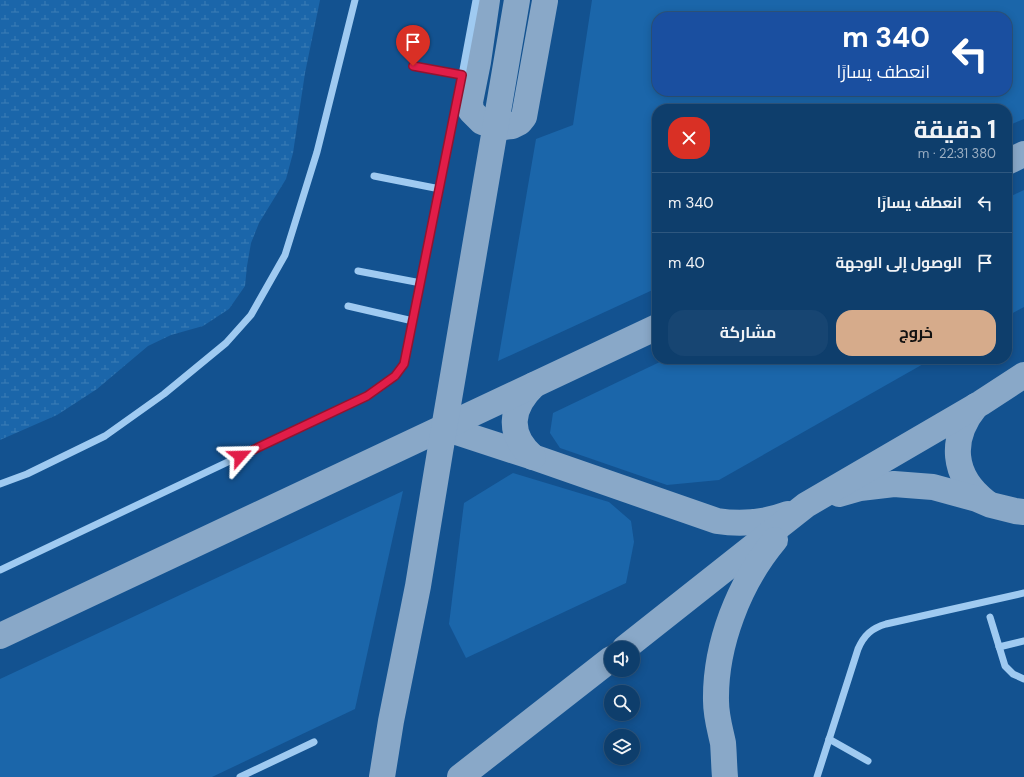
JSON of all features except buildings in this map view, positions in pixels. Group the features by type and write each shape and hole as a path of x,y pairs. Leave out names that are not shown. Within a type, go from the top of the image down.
{"lane":[{"path":"0,484 27,474 105,436 175,385 226,343 251,315 286,255 317,152 355,0"},
{"path":"0,570 367,396 390,381 400,370 406,357 476,0"},
{"path":"413,66 462,75"},
{"path":"374,176 440,189"},
{"path":"358,271 421,283"},
{"path":"348,306 413,321"},
{"path":"817,777 858,649 866,635 872,630 886,624 1024,593"},
{"path":"990,616 1003,661 1009,671 1017,677 1024,679"},
{"path":"999,647 1024,641"},
{"path":"829,739 868,761"},
{"path":"240,777 314,742"}],"green space":[{"path":"0,0 320,0 305,73 293,153 286,179 259,223 251,243 245,286 229,309 203,326 171,335 148,346 97,389 57,415 0,440"},
{"path":"592,0 1024,0 1024,119 1012,124 1012,104 652,104 652,290 498,361 536,139 573,125"},
{"path":"1024,190 1024,307 1012,313 1012,196"},
{"path":"656,364 923,364 719,480 667,485 560,448 550,433 553,413"},
{"path":"513,473 609,502 631,521 634,542 626,583 466,658 449,624 464,503"},
{"path":"403,491 355,709 212,777 0,777 0,679"}],"taxiway":[{"path":"487,0 478,62 470,102 471,111 482,122 504,127 512,126 520,122 524,117 545,1"},
{"path":"382,777 391,721 418,586 517,0"},
{"path":"1012,160 1024,154"},
{"path":"0,636 652,329"},
{"path":"634,641 806,505 981,403 1024,375"},
{"path":"533,457 519,439 515,421 516,412 520,403 534,385"},
{"path":"976,406 961,431 958,444 958,457 966,481 986,502"},
{"path":"444,428 533,457 717,521 744,523 762,521 788,514"},
{"path":"839,494 860,488 894,484 933,487 977,499 991,505 1024,512"},
{"path":"725,777 723,743 716,707 717,680 720,658 725,637 740,595 750,575 775,540"},
{"path":"460,777 604,664"}],"route":[{"path":"240,456 367,396 390,381 404,364 462,75 413,66"}]}
